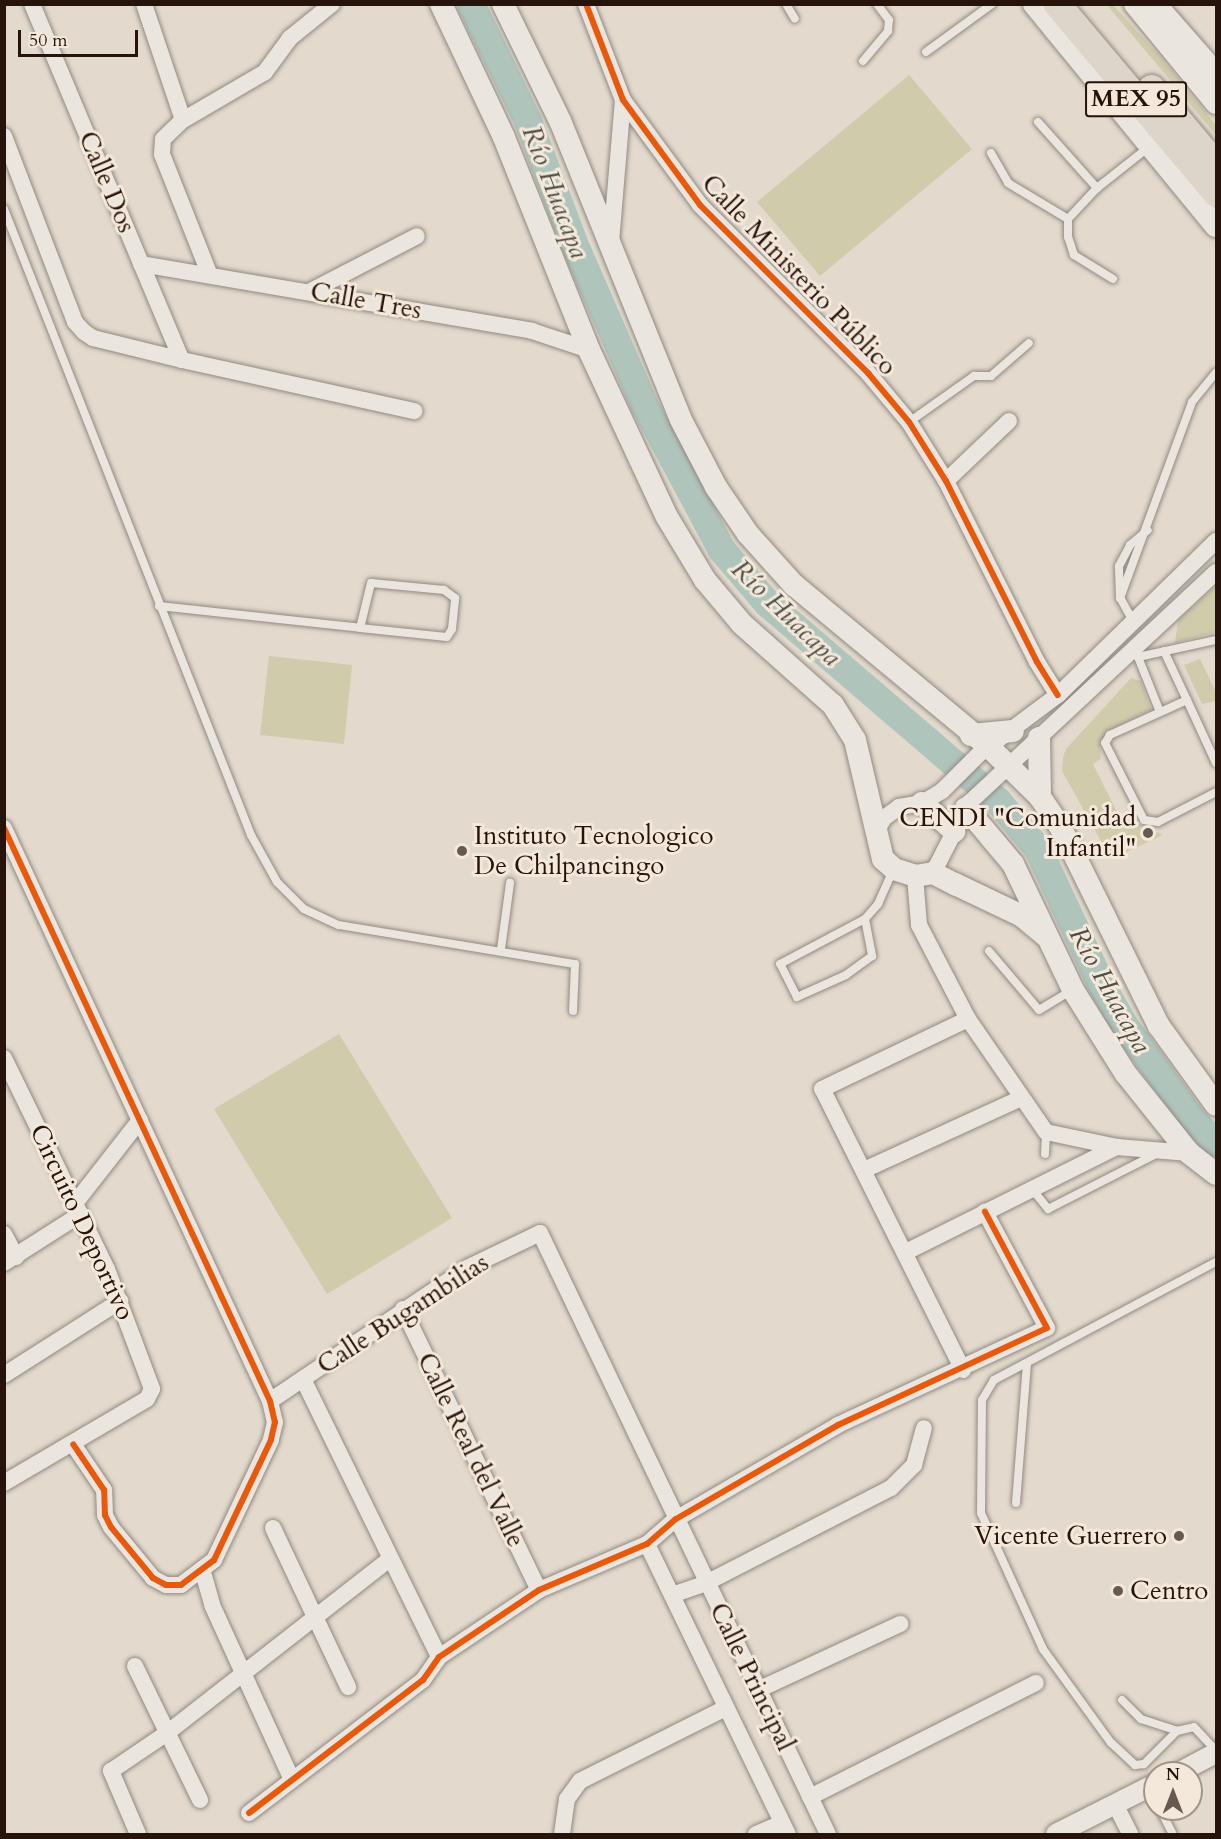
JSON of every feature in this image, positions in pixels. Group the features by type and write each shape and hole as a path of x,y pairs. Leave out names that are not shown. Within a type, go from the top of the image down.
{"highway":[{"name":"MEX 95","path":"1057,4 1216,193"},
{"name":"MEX 95","path":"1079,4 1216,165"}],"main road":[{"path":"441,4 503,135 589,350 667,517 705,580 742,624 833,705 855,740 883,859 1022,916 1046,936"},
{"path":"503,4 561,123 610,251 681,420 716,487 748,534 794,585 1040,796 1061,828 1159,1026 1216,1105"},
{"path":"1034,4 1216,226"},
{"path":"1135,4 1215,90"},
{"name":"MEX 95","path":"1155,4 1215,90"},
{"path":"980,745 1013,731"},
{"path":"1039,738 1036,759 1040,796"},
{"path":"922,803 954,831"},
{"path":"968,806 1013,864 1073,990 1126,1074 1188,1153 1216,1174"}],"street":[{"name":"Calle Dos","path":"32,4 182,360"},
{"path":"144,4 183,120"},
{"path":"209,273 162,154 163,139 183,120 265,72 290,38 332,4"},
{"name":"Calle Ministerio Público","path":"586,4 624,100 700,205 868,373 909,422 946,482 1037,662 1058,695"},
{"path":"610,251 624,100"},
{"path":"4,136 75,322 84,332 93,338 182,360 414,411"},
{"path":"311,291 417,236"},
{"name":"Calle Tres","path":"141,264 209,273 532,331 589,350"},
{"path":"946,482 1009,421"},
{"path":"1013,731 1058,695 1216,541"},
{"path":"1188,1153 1159,1153 1117,1147 1046,1132 968,1018 919,925 914,873 954,831 968,806 1005,768 1135,653 1216,572"},
{"path":"877,830 884,818 899,807 922,803 949,784 980,745"},
{"path":"4,828 270,1401 275,1422 272,1440 214,1560 181,1585 166,1585 153,1578 111,1527 105,1515 104,1490 73,1444 4,1483"},
{"path":"963,1370 906,1252 822,1089 968,1018"},
{"name":"Circuito Deportivo","path":"4,1058 78,1208 120,1301 152,1389 147,1399 73,1444"},
{"path":"864,1170 1021,1098"},
{"path":"4,1233 10,1260 78,1208 140,1120"},
{"path":"906,1252 1117,1147"},
{"path":"249,1813 423,1680 439,1657 539,1590 647,1544 675,1519 838,1425 963,1370 1047,1328 985,1212"},
{"name":"Calle Bugambilias","path":"270,1401 403,1309 467,1268 540,1233"},
{"name":"Calle Principal","path":"540,1233 675,1519 828,1834"},
{"path":"4,1375 120,1301"},
{"name":"Calle Real del Valle","path":"403,1309 539,1590"},
{"path":"303,1379 439,1657"},
{"path":"672,1595 706,1583 891,1488 914,1465 924,1428"},
{"path":"273,1528 348,1687"},
{"name":"Calle Principal","path":"647,1544 785,1829"},
{"path":"138,1834 111,1771 167,1732 390,1559"},
{"path":"202,1569 212,1605 292,1780"},
{"path":"758,1690 900,1624"},
{"path":"135,1666 200,1800"},
{"path":"810,1797 1036,1683"},
{"path":"562,1834 567,1798 580,1781 726,1708"},
{"path":"1200,1761 1216,1752"},
{"path":"1056,1834 1143,1793"},
{"path":"1115,1804 1130,1834"},
{"path":"756,1834 785,1829"}],"lane":[{"path":"786,4 795,19"},
{"path":"863,61 888,32 889,20 877,4"},
{"path":"926,52 992,4"},
{"path":"1038,122 1098,188"},
{"path":"1113,279 1074,255 1068,237 1068,219 1098,188 1150,146"},
{"path":"991,153 1008,183 1068,219"},
{"path":"4,209 251,835 277,882 304,909 339,925 501,949 575,963 573,1011"},
{"path":"909,422 974,376 991,376 1029,343"},
{"path":"1120,598 1148,529 1192,402 1216,372"},
{"path":"1133,621 1120,598 1119,566 1130,544 1148,529"},
{"path":"159,606 360,628 447,637 453,629 455,598 444,590 371,583 360,628"},
{"path":"1159,709 1135,653 1164,651 1216,640"},
{"path":"1164,651 1216,763"},
{"path":"1187,697 1110,735 1105,743 1138,813 1144,820 1158,822 1216,792"},
{"path":"865,919 872,956 846,975 797,997 780,964 865,919 878,904 914,873"},
{"path":"501,949 510,883"},
{"path":"988,951 1039,1010 1073,990"},
{"path":"1045,1154 1046,1132"},
{"path":"1032,1189 1048,1209 1159,1153"},
{"path":"1216,1262 994,1380 982,1400 981,1513 1043,1649 1111,1743 1140,1766 1177,1731 1194,1727 1216,1752"},
{"path":"1017,1503 1027,1363"},
{"path":"1122,1701 1141,1719 1177,1731"}],"shaded area":[{"path":"1107,5 1113,5 1159,55 1216,125 1216,135"},
{"path":"909,75 972,149 820,276 757,202"},
{"path":"1216,586 1216,632 1175,643 1178,620"},
{"path":"269,656 352,665 344,744 260,735"},
{"path":"1200,659 1216,692 1216,701 1202,704 1184,665"},
{"path":"1131,678 1141,681 1151,710 1107,731 1100,746 1101,759 1093,764 1118,814 1163,835 1111,859 1062,771 1063,757 1066,749"},
{"path":"339,1034 452,1218 327,1294 214,1109"}],"waterway":[{"name":"Río Huacapa","path":"471,4 528,121 574,243 645,406 722,550 768,604 998,801 1038,849 1101,984 1125,1026 1192,1119 1216,1143"}],"cycle path":[{"path":"586,4 623,100 700,205 868,373 909,422 946,481 1037,662 1058,695"},
{"path":"4,828 270,1401 275,1422 271,1440 214,1560 181,1585 166,1585 153,1578 111,1527 105,1515 104,1490 73,1444"},
{"path":"249,1813 423,1680 439,1657 539,1590 647,1544 676,1519 838,1425 1047,1328 985,1212"}],"place":[{"name":"CENDI \"Comunidad Infantil\"","path":"1148,833"},
{"name":"Instituto Tecnologico De Chilpancingo","path":"462,851"},
{"name":"Vicente Guerrero","path":"1179,1536"},
{"name":"Centro","path":"1118,1591"}]}
